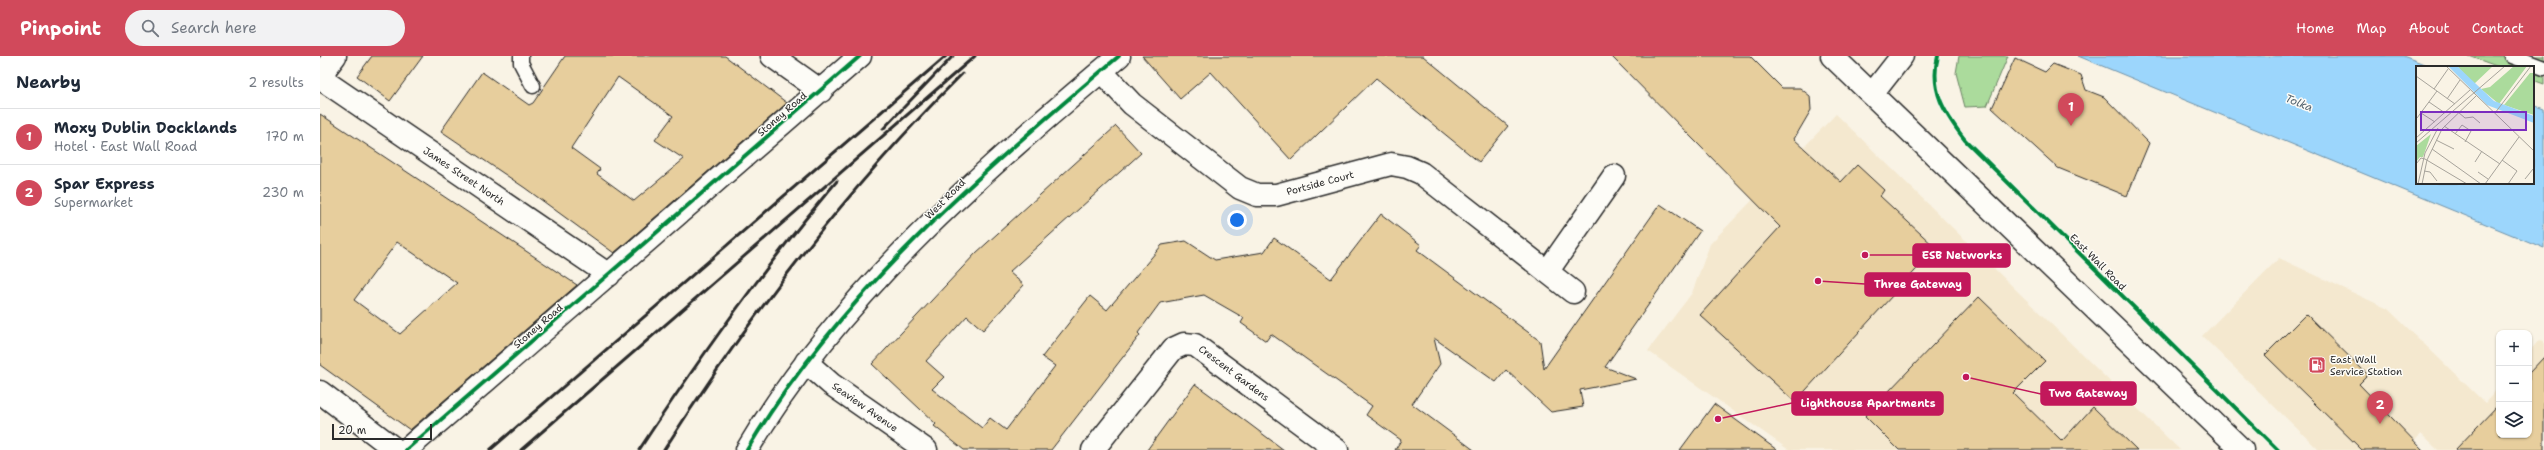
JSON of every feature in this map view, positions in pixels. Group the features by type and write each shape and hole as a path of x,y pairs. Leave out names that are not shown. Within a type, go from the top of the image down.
{"street":[{"path":"320,77 335,56"},
{"path":"772,56 820,91"},
{"name":"Stoney Road","path":"406,450 860,56"},
{"name":"West Road","path":"747,450 806,362 898,258 992,164 1119,56"},
{"path":"1832,56 1873,93 2238,448"},
{"path":"1873,93 1902,56"},
{"name":"Portside Court","path":"1101,71 1132,104 1240,188 1257,195 1276,195 1391,164 1407,166 1421,173 1573,292"},
{"name":"James Street North","path":"320,77 609,275"},
{"path":"1547,272 1614,176"},
{"name":"Crescent Gardens","path":"1093,450 1173,349 1184,344 1195,344 1338,450"},
{"name":"Seaview Avenue","path":"806,362 831,384 926,450"},
{"path":"320,392 396,450"}],"lane":[{"path":"521,56 521,63 533,86"},
{"path":"2512,56 2544,68"}],"shaded area":[{"path":"1836,114 2180,450 1789,450 1648,351 1692,293 1710,244"},
{"path":"2279,258 2388,309 2485,403 2496,390 2496,438 2532,438 2532,348 2539,340 2544,341 2544,450 2438,450 2421,434 2406,450 2319,450 2202,336"}],"green space":[{"path":"1959,56 2008,56 1987,106 1965,107 1956,73"},
{"path":"2469,56 2544,56 2544,84 2534,80 2534,66 2496,66"}],"water":[{"name":"Tolka","path":"2078,56 2403,56 2429,66 2416,66 2416,184 2534,184 2534,105 2544,109 2544,248"}],"building":[{"path":"372,56 423,56 390,101 357,76"},
{"path":"565,56 725,56 787,103 614,253 525,188 441,131 482,72 529,105 533,103","holes":["618,77 673,116 655,140 684,159 634,201 597,174 600,169 571,148"]},
{"path":"1142,56 1423,56 1508,126 1479,162 1376,78 1291,160 1211,72 1180,99"},
{"path":"1611,56 1750,56 1782,88 1800,88 1810,96 1811,110 1794,139 1841,182 1857,165 1884,190 1880,196 1936,248 1795,402 1700,315 1780,227"},
{"path":"2015,58 2045,72 2053,64 2081,75 2086,90 2104,97 2149,143 2127,196 2058,168 1992,108"},
{"path":"320,114 577,285 410,430 320,365","holes":["397,242 457,283 400,334 354,300"]},
{"path":"1116,126 1141,153 1009,272 1024,285 983,330 967,316 926,361 944,377 932,389 982,428 990,418 1006,430 1055,366 1042,357 1090,296 1107,310 1162,245 1186,241 1215,260 1264,252 1274,238 1331,279 1381,214 1421,245 1417,250 1540,341 1544,369 1660,204 1700,231 1605,367 1636,379 1580,390 1583,407 1551,412 1506,370 1496,382 1434,338 1440,364 1412,404 1474,450 1395,450 1401,440 1366,415 1372,406 1271,334 1266,341 1241,323 1244,318 1204,295 1160,303 1138,333 1140,335 1051,450 964,450 934,426 936,424 872,364 976,253"},
{"path":"1979,297 2045,361 2013,393 2062,441 2093,407 2137,450 1899,450 1865,416"},
{"name":"East Wall Service Station","path":"2306,314 2368,375 2359,384 2423,450 2362,450 2265,355"},
{"path":"2544,357 2544,450 2455,450 2496,407 2496,438 2532,438 2532,370"},
{"path":"1195,384 1236,414 1284,450 1147,450"},
{"path":"1714,404 1777,450 1680,450"}],"railway":[{"path":"490,450 946,56"},
{"path":"883,129 953,56"},
{"path":"521,450 975,56"},
{"path":"664,450 731,350 803,254 880,161 962,74"},
{"path":"639,450 734,312 784,246 837,181"}],"cycle path":[{"path":"406,450 860,56"},
{"path":"747,450 784,393 825,339 869,287 916,238 965,191 1119,56"},
{"name":"East Wall Road","path":"1938,56 1936,68 1937,91 1945,111 1965,140 2278,450"}],"place":[{"name":"Moxy Dublin Docklands","path":"2071,126"},
{"name":"ESB Networks","path":"1865,255"},
{"name":"Three Gateway","path":"1818,281"},
{"name":"East Wall Service Station","path":"2317,365"},
{"name":"Two Gateway","path":"1966,377"},
{"name":"Lighthouse Apartments","path":"1718,419"},
{"name":"Spar Express","path":"2380,424"}]}
